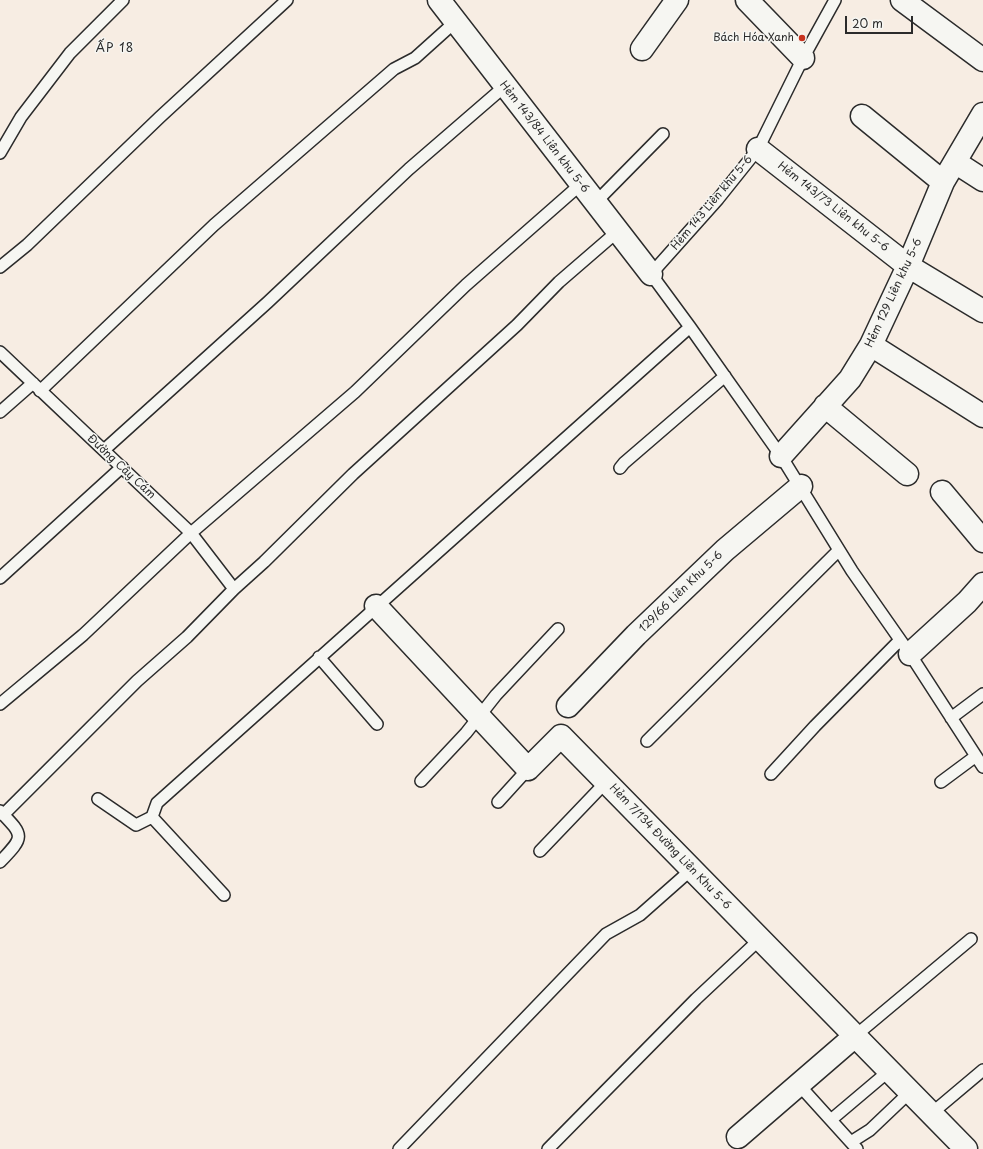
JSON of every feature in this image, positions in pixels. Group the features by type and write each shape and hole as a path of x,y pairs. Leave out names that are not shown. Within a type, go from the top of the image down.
{"street":[{"name":"Hẻm 143/84 Liên khu 5-6","path":"439,0 651,274"},
{"path":"642,49 677,0"},
{"path":"747,0 803,58"},
{"path":"902,0 983,60"},
{"name":"Hẻm 129 Liên khu 5-6","path":"782,456 850,379 871,345 908,266 943,182 983,114"},
{"path":"862,116 943,182"},
{"name":"Hẻm 143/73 Liên khu 5-6","path":"758,149 908,266 983,311"},
{"path":"955,162 983,180"},
{"path":"871,345 983,416"},
{"path":"825,406 907,474"},
{"name":"129/66 Liên Khu 5-6","path":"568,706 636,635 725,550 801,486"},
{"path":"942,492 983,541"},
{"path":"905,647 967,602 983,584"},
{"path":"376,606 528,769"},
{"name":"Hẻm 7/134 Đường Liên Khu 5-6","path":"528,769 561,736 966,1149"},
{"path":"738,1137 800,1086 856,1036"}],"lane":[{"path":"0,153 21,117 70,53 123,0"},
{"path":"0,268 27,245 160,117 287,0"},
{"name":"Hẻm 143 Liên khu 5-6","path":"651,274 718,199 758,149 803,58 835,0"},
{"path":"0,412 36,387 214,225 394,69 415,58 455,22"},
{"path":"104,450 268,302 409,168 505,86"},
{"path":"595,203 663,134"},
{"path":"0,704 83,635 191,533 355,392 466,285 581,184"},
{"path":"0,862 18,842 19,838 19,832 2,813 137,681 188,637 234,589 390,440 517,325 559,282 618,231"},
{"path":"651,274 690,326 782,456 839,550 905,647 983,767"},
{"path":"98,799 136,825 152,817 157,803 690,326"},
{"name":"Đường Cây Cám","path":"0,352 191,533 234,589"},
{"path":"620,468 725,376"},
{"path":"0,578 122,467"},
{"path":"647,742 839,550"},
{"path":"420,781 466,732 478,715 558,629"},
{"path":"771,774 815,726 905,647"},
{"path":"319,657 377,724"},
{"path":"951,718 983,694"},
{"path":"941,782 976,756"},
{"path":"498,802 528,769"},
{"path":"540,851 606,782"},
{"path":"152,817 224,895"},
{"path":"399,1149 606,934 640,915 692,869"},
{"path":"548,1149 696,999 760,939"},
{"path":"856,1036 971,939"},
{"path":"832,1120 890,1070"},
{"path":"932,1113 983,1070"},
{"path":"800,1086 854,1146 910,1091"}],"place":[{"name":"Bách Hóa Xanh","path":"802,38"}],"district":[{"name":"ẤP 18","path":"115,49"}]}
